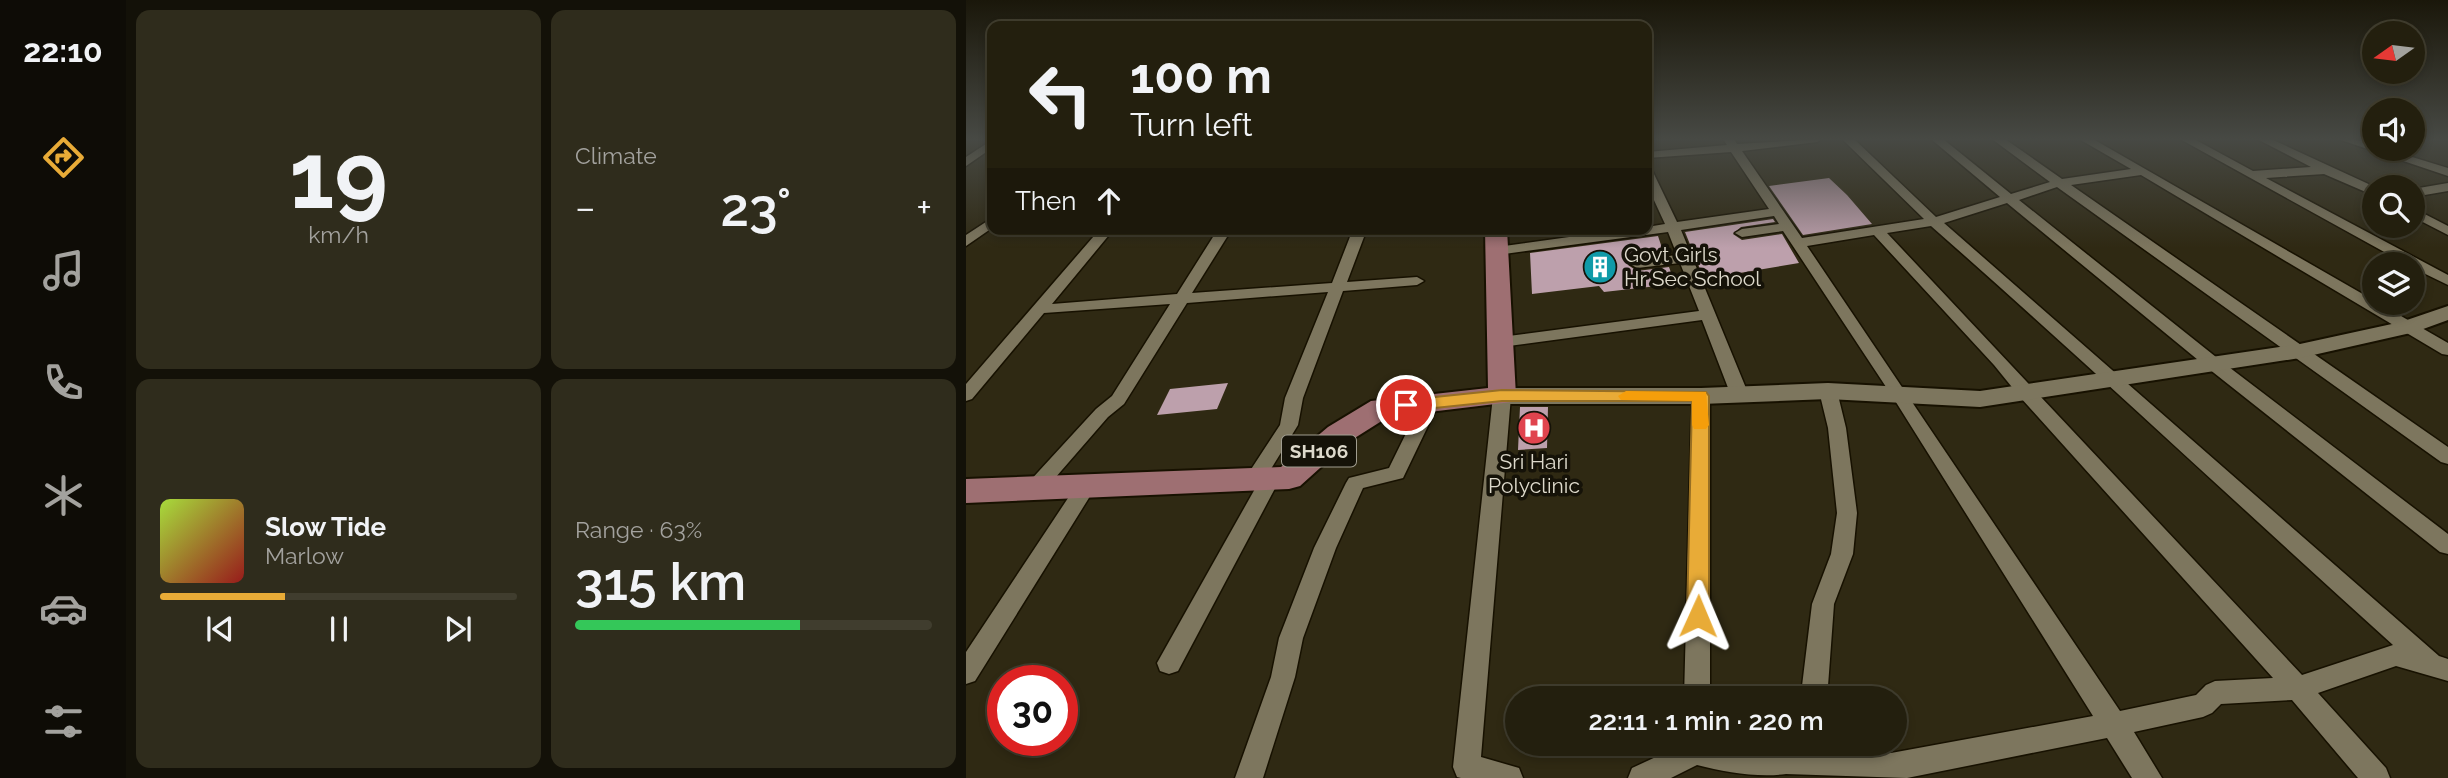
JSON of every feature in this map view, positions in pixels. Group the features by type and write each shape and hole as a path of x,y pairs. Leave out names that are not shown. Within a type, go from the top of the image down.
{"main road":[{"path":"1497,240 1502,396 1701,396 1828,391 1980,399 2300,351 2407,327 2448,313"},
{"name":"SH106","path":"966,491 1289,478 1339,434 1381,408 1502,396"}],"street":[{"path":"1752,175 1901,396 2148,778"},
{"path":"1885,175 1934,222 2052,324 2110,380 2442,669"},
{"path":"1979,175 2215,365 2448,546"},
{"path":"2048,175 2448,457"},
{"path":"1652,229 1787,227 1877,230 1934,222 2059,183 2113,175"},
{"path":"2150,175 2448,350"},
{"path":"2250,175 2448,281"},
{"path":"2338,175 2362,186"},
{"path":"1652,183 1686,258 1739,393"},
{"path":"2425,191 2448,187"},
{"path":"2425,195 2448,204"},
{"path":"2425,219 2448,231"},
{"path":"966,242 987,226"},
{"path":"1742,233 1787,227"},
{"path":"1877,230 2298,688 2376,778"},
{"path":"966,395 1102,235"},
{"path":"1035,488 1102,413 1118,400 1221,235"},
{"path":"1169,663 1289,425 1294,398 1358,235"},
{"path":"1497,240 1569,235"},
{"path":"1637,264 1686,258"},
{"path":"1041,309 1418,281"},
{"path":"1501,342 1708,315"},
{"path":"1815,686 1822,604 1843,554 1846,513 1837,428 1828,391"},
{"path":"1502,396 1467,767 1508,778"},
{"path":"1697,686 1701,396"},
{"path":"1249,778 1283,677 1291,638 1325,548 1356,483 1396,473 1430,403"},
{"path":"966,673 1085,488"},
{"path":"1765,774 1786,761 1892,772 2203,705 2215,693 2298,688 2396,655 2442,669"},
{"path":"1642,778 1682,756"},
{"path":"1718,756 1765,774"},
{"path":"1765,774 1778,756"}],"building":[{"path":"1829,178 1872,224 1803,235 1769,186"},
{"path":"1773,219 1775,222 1741,227 1733,234 1742,240 1782,234 1799,263 1704,279 1685,232"},
{"name":"Govt Girls Hr Sec School","path":"1658,236 1664,254 1637,257 1628,265 1637,271 1669,267 1675,284 1604,292 1599,286 1532,294 1530,253"},
{"path":"1228,383 1217,409 1157,415 1170,389"},
{"path":"1520,407 1548,407 1547,448 1518,450"}],"slow traffic":[{"path":"1626,396 1701,396 1700,425"}],"place":[{"name":"Govt Girls Hr Sec School","path":"1600,267"},
{"name":"Sri Hari Polyclinic","path":"1534,428"}],"route":[{"path":"1406,405 1502,396 1701,396 1698,616"}]}
